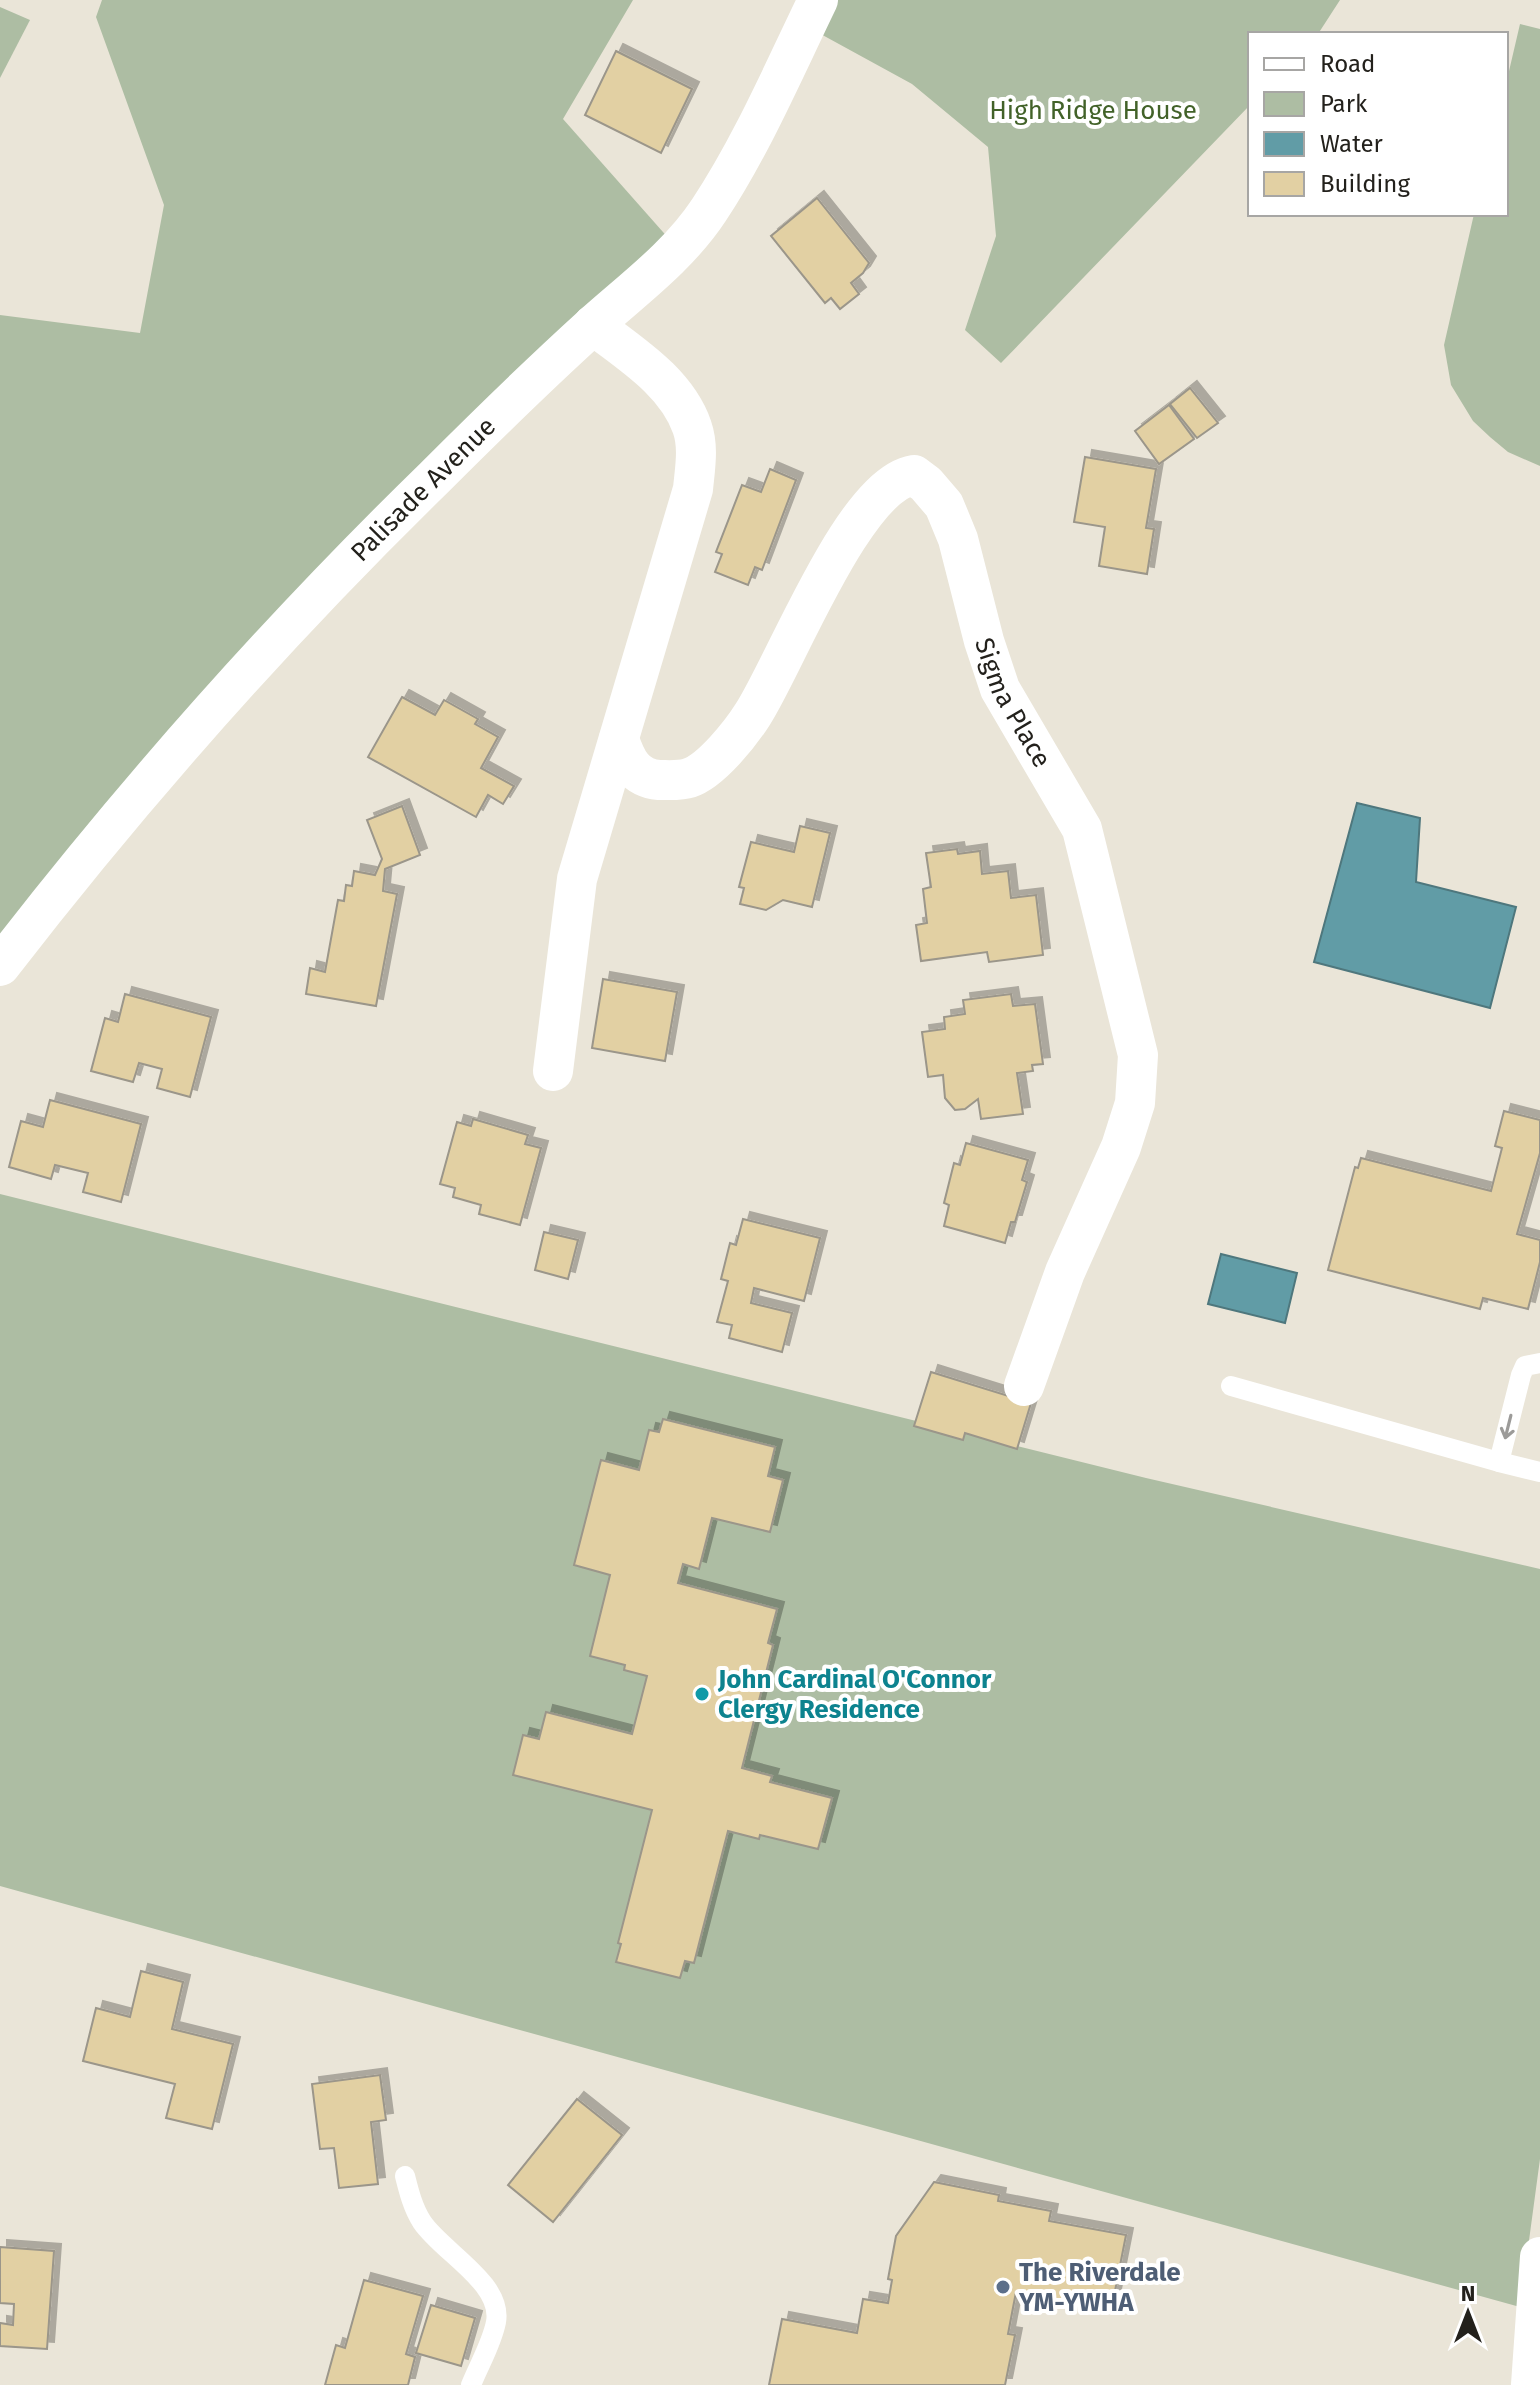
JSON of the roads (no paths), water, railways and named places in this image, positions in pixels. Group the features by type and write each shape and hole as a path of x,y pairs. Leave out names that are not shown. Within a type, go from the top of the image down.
{"street":[{"name":"Palisade Avenue","path":"0,966 115,821 294,621 417,494 593,325 678,249 708,211 743,150 818,0"},
{"path":"553,1071 577,879 693,489 697,455 692,427 678,402 653,371 593,325"},
{"name":"Sigma Place","path":"619,739 631,766 652,779 690,778 717,759 753,714 830,567 858,523 886,491 902,477 914,475 944,505 958,539 984,641 1000,689 1082,829 1138,1055 1135,1103 1121,1147 1065,1272 1024,1386"},
{"path":"1531,2385 1540,2257"}],"lane":[{"path":"1499,1462 1521,1375 1525,1366 1540,1363"},
{"path":"1231,1386 1540,1472"},
{"path":"405,2176 412,2203 423,2223 489,2289 496,2305 496,2323 471,2385"}],"water":[{"path":"1357,803 1420,818 1416,882 1516,907 1490,1008 1314,962"},
{"path":"1221,1254 1297,1273 1285,1323 1208,1304"}],"place":[{"name":"John Cardinal O'Connor Clergy Residence","path":"702,1694"},
{"name":"The Riverdale YM-YWHA","path":"1003,2287"}],"park label":[{"name":"High Ridge House","path":"1093,110"}]}
